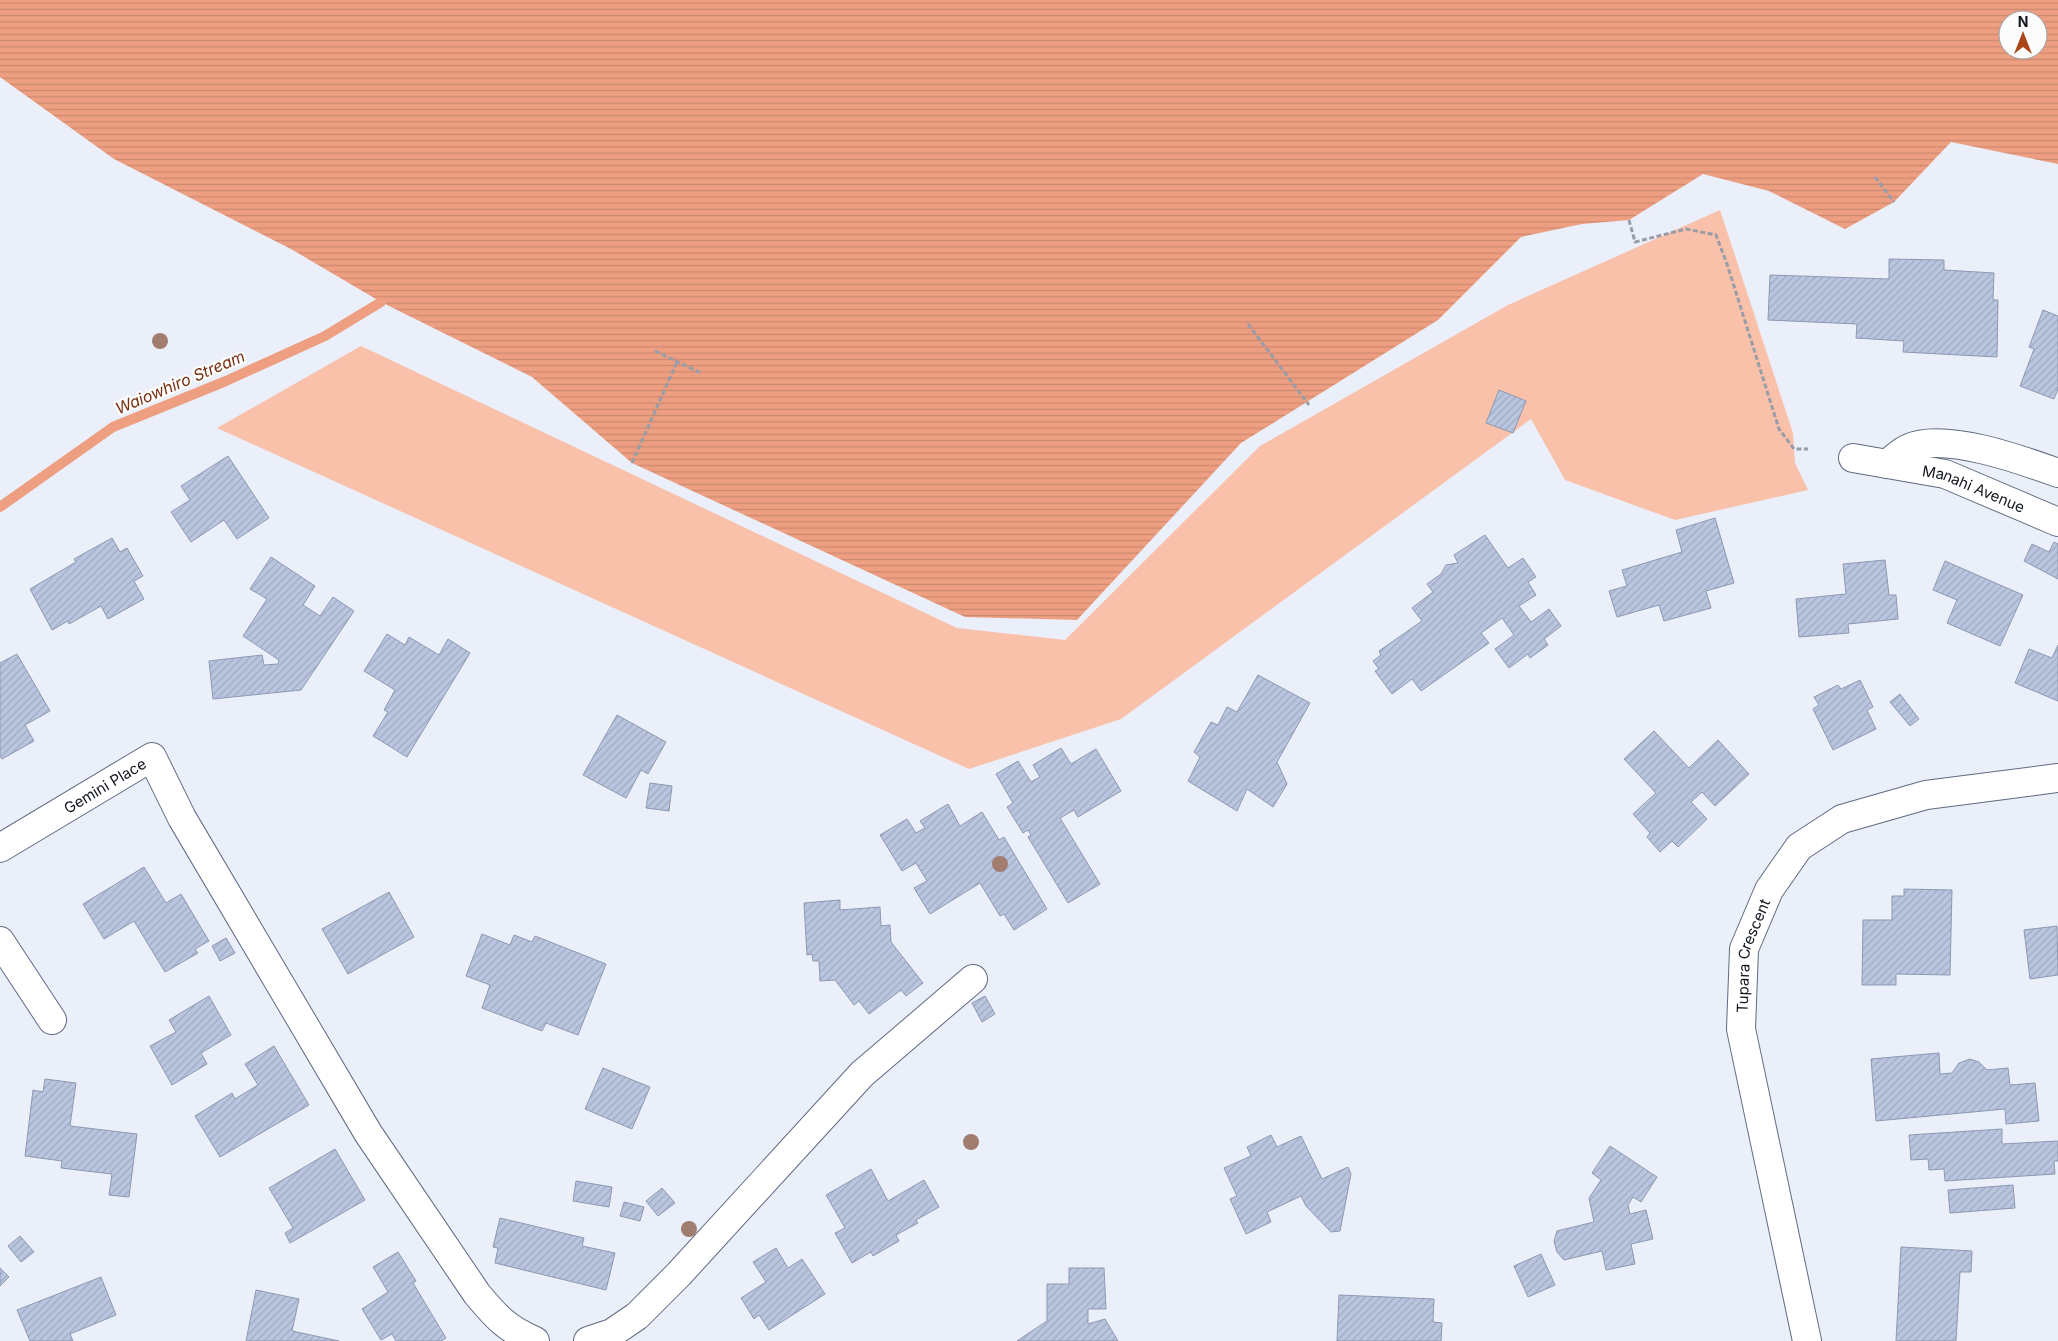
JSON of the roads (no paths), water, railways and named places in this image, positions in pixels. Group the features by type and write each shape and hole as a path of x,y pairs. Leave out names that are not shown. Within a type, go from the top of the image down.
{"street":[{"name":"Manahi Avenue","path":"1887,464 1908,448 1932,442 1961,444 2058,473"},
{"name":"Manahi Avenue","path":"1852,458 1945,474 2058,522"},
{"name":"Gemini Place","path":"0,848 152,757 182,818 368,1133 450,1255 496,1317 514,1332 534,1341"},
{"name":"Tupara Crescent","path":"1807,1341 1741,1029 1744,949 1769,890 1799,847 1842,819 1926,795 2058,778"},
{"path":"0,941 52,1020"},
{"path":"588,1341 612,1332 637,1316 680,1274 862,1074 973,979"}],"waterway":[{"name":"Waiowhiro Stream","path":"0,507 113,427 226,381 325,336 381,302"}]}
